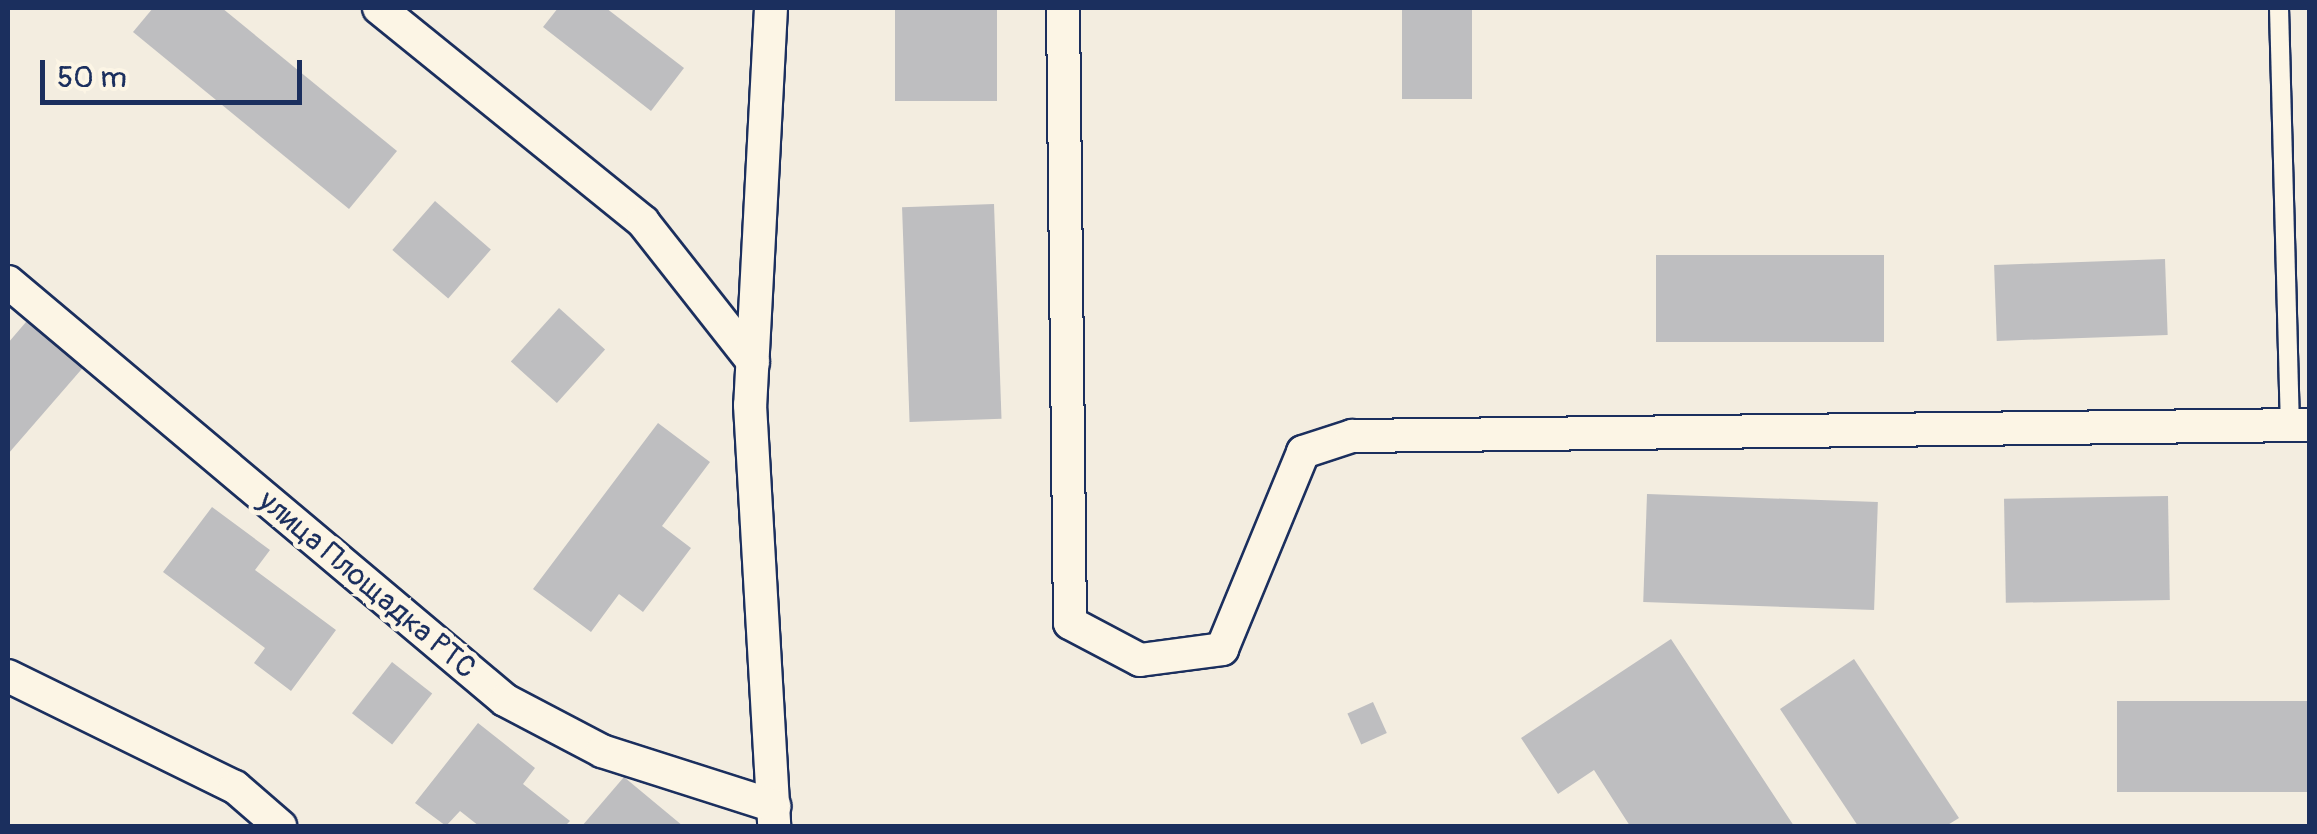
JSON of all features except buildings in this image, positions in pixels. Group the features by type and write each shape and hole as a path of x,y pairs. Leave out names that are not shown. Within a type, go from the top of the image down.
{"street":[{"path":"379,8 643,222 753,362"},
{"path":"771,8 753,362 774,816"},
{"path":"1063,8 1070,622 1140,660 1222,649 1303,452 1352,436 2300,424"},
{"name":"улица Площадка РТС","path":"8,282 505,700 602,751 774,816"},
{"path":"8,676 236,787 280,826"}],"lane":[{"path":"2280,8 2300,424"}]}
